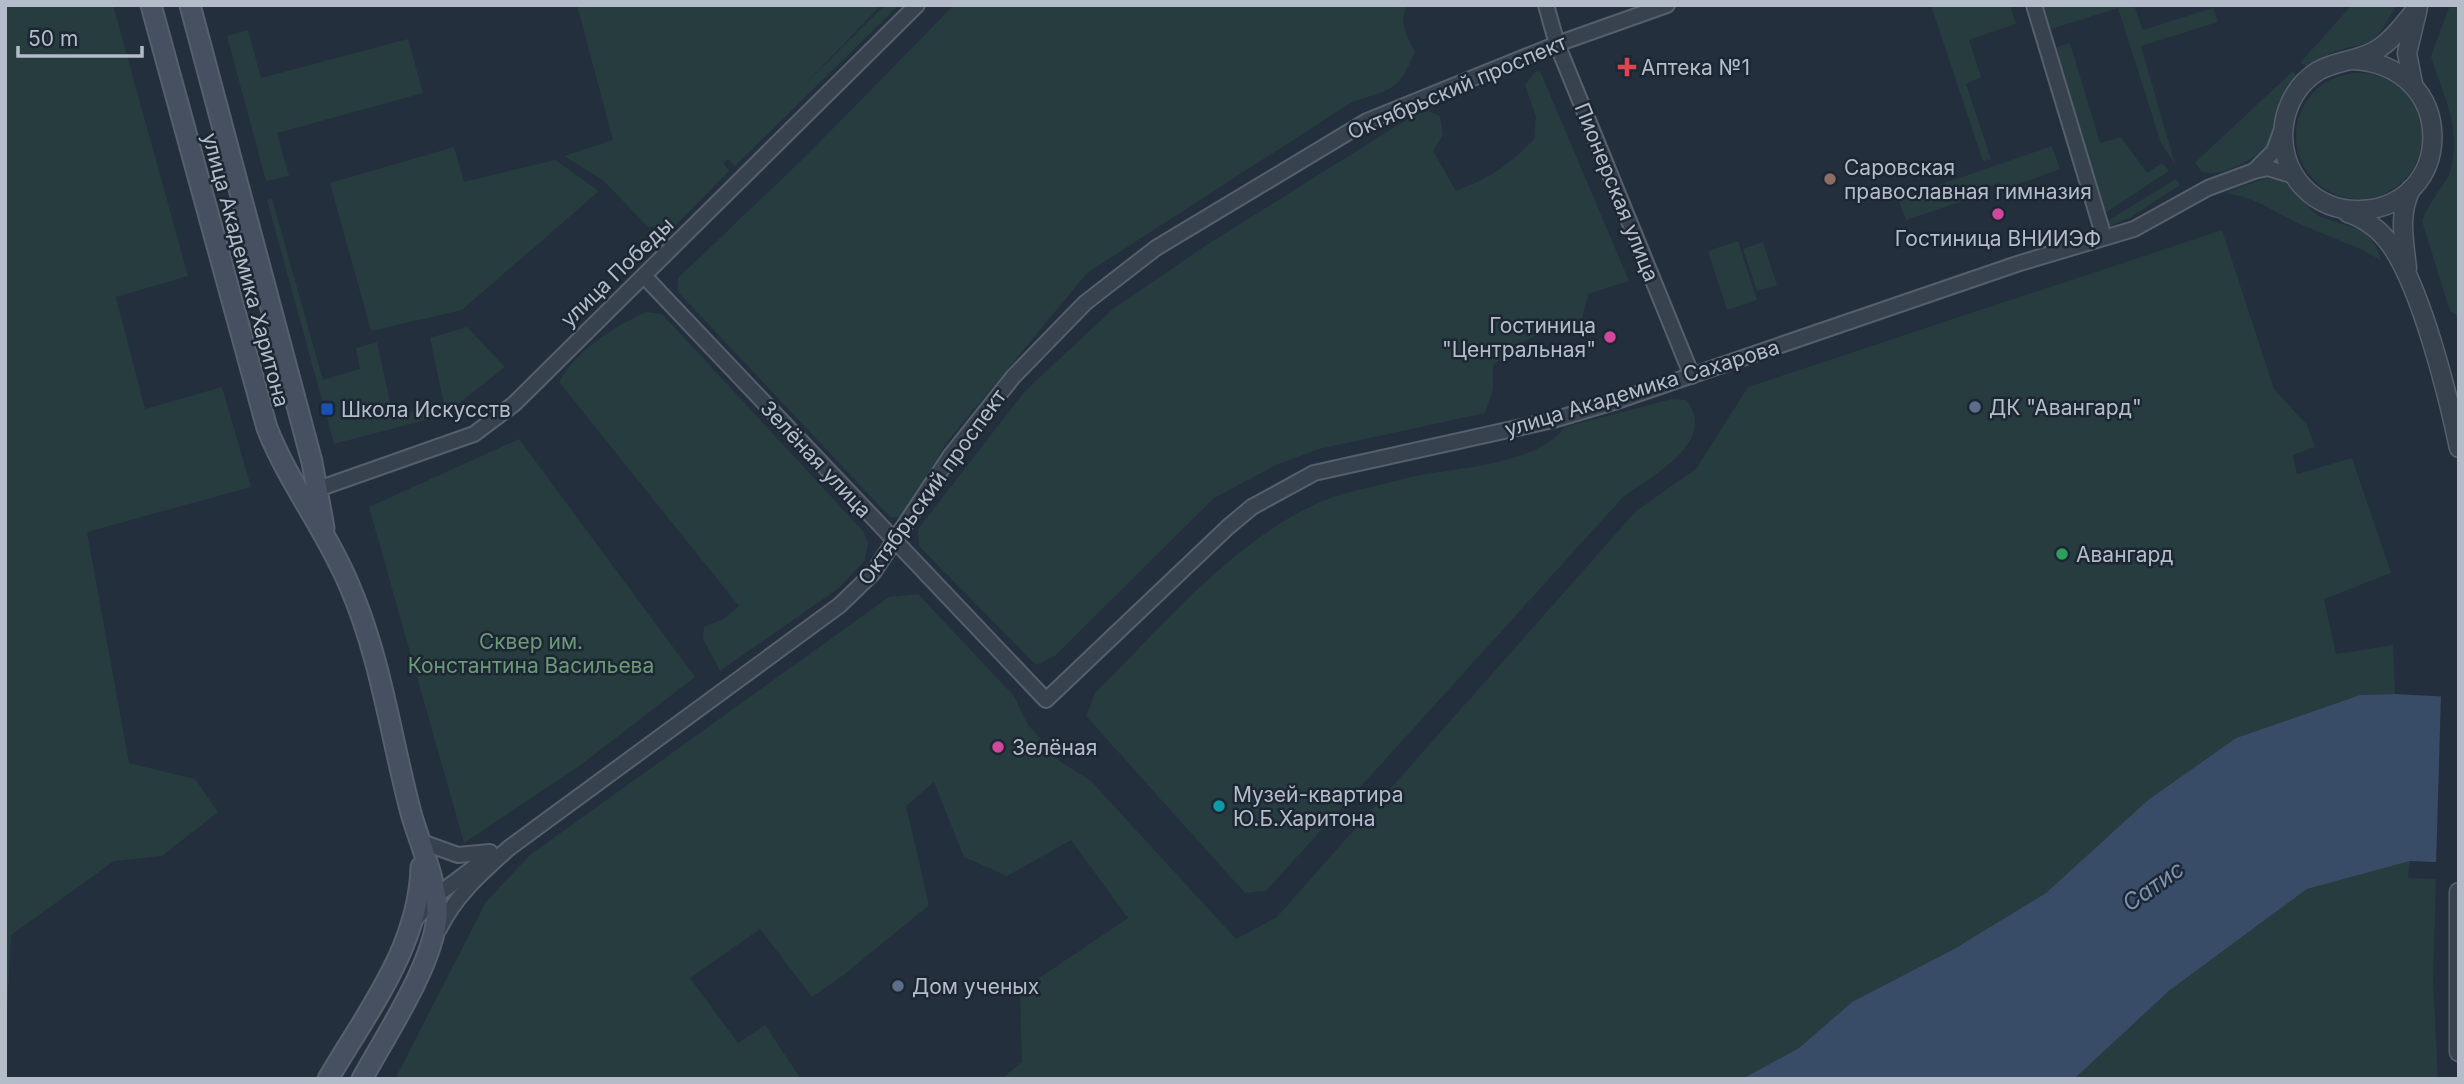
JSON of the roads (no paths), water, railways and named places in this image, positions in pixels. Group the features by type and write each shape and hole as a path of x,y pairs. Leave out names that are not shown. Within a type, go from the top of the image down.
{"main road":[{"name":"улица Академика Харитона","path":"150,5 249,371 275,450 326,536 351,589 373,653 420,847 436,896 437,915 431,942 407,998 362,1079"},
{"name":"улица Академика Харитона","path":"190,5 318,489 326,536"},
{"name":"улица Победы","path":"300,496 318,489"},
{"name":"улица Академика Харитона","path":"328,1079 405,946 421,890 420,847"}],"street":[{"name":"улица Победы","path":"318,489 474,434 514,404 917,5"},
{"name":"Пионерская улица","path":"1546,5 1557,44 1692,376"},
{"name":"Октябрьский проспект","path":"431,942 453,903 473,880 509,848 840,605 873,573 951,455 1013,377 1086,303 1156,248 1367,121 1557,44 1667,5"},
{"path":"2034,5 2104,237"},
{"name":"улица Академика Сахарова","path":"2254,171 2274,151 2294,95 2305,82 2334,64 2380,48 2419,6"},
{"name":"улица Академика Сахарова","path":"2283,129 2285,153 2294,176 2318,200 2339,208 2361,210 2382,207 2401,197 2417,183 2431,155 2433,133 2429,110 2413,84 2407,53 2419,6"},
{"name":"улица Академика Сахарова","path":"2351,60 2385,65 2413,84"},
{"name":"улица Академика Сахарова","path":"1046,700 1228,527 1252,507 1314,474 1553,419 1617,401 2020,262 2134,229 2208,188 2254,171 2268,168 2294,176"},
{"path":"2417,183 2410,190 2404,209 2402,231 2407,275 2459,448"},
{"path":"2339,208 2364,218 2383,235 2407,275"},
{"name":"Зелёная улица","path":"645,277 1046,700"},
{"name":"Октябрьский проспект","path":"420,847 458,855 509,848"},
{"name":"Октябрьский проспект","path":"414,922 436,896 488,857 509,848"},
{"path":"2459,893 2459,1052"}],"water":[{"name":"Сатис","path":"2360,695 2451,697 2459,863 2410,861 2307,889 2170,990 2074,1079 1742,1079 1799,1048 1852,1002 1954,949 2046,893 2148,800 2236,738"}],"place":[{"name":"Аптека №1","path":"1627,67"},
{"name":"Саровская православная гимназия","path":"1830,179"},
{"name":"Гостиница ВНИИЭФ","path":"1998,214"},
{"name":"Гостиница \"Центральная\"","path":"1610,337"},
{"name":"ДК \"Авангард\"","path":"1975,407"},
{"name":"Школа Искусств","path":"327,409"},
{"name":"Авангард","path":"2062,554"},
{"name":"Зелёная","path":"998,747"},
{"name":"Музей-квартира Ю.Б.Харитона","path":"1219,806"},
{"name":"Дом ученых","path":"898,986"}],"park label":[{"name":"Сквер им. Константина Васильева","path":"531,653"}]}
